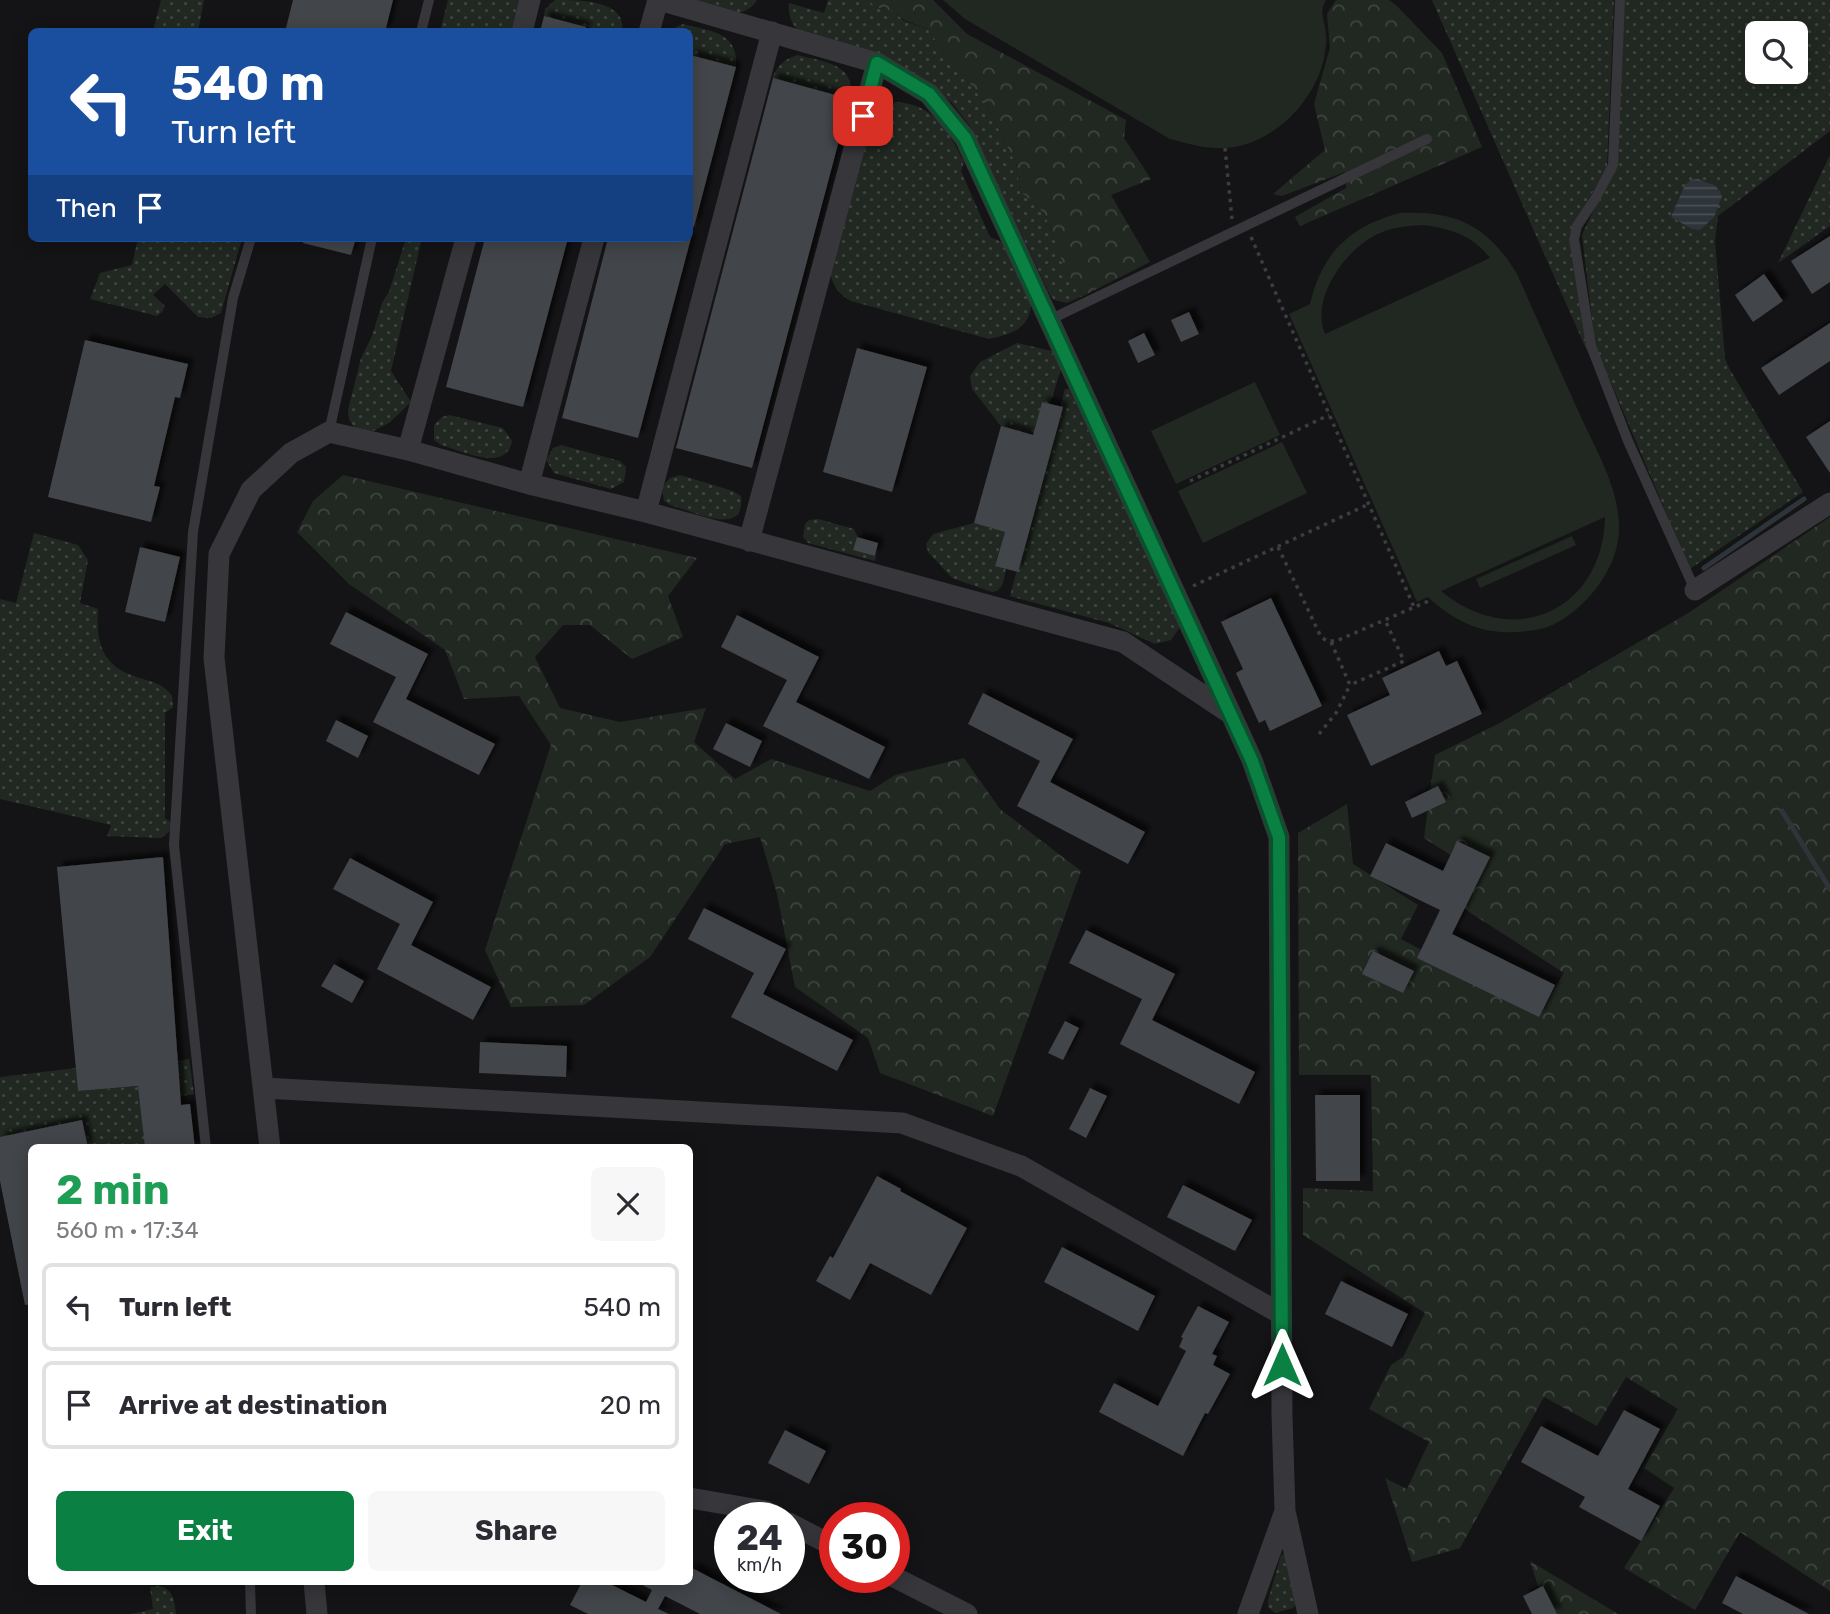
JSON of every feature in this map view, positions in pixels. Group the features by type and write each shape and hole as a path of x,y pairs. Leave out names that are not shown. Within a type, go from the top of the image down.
{"street":[{"path":"523,28 530,0"},
{"path":"650,28 658,0 877,63 929,94 965,138 1252,761 1279,837 1281,1314 1285,1511 1306,1614"},
{"path":"646,512 772,32"},
{"path":"749,541 877,63"},
{"path":"408,450 465,242"},
{"path":"529,484 593,242"},
{"path":"270,1144 214,658 219,554 251,490 291,453 329,432 646,512 1123,642 1231,714"},
{"path":"1695,590 1830,503"},
{"path":"264,1088 902,1123 1021,1166 1281,1314"},
{"path":"693,1499 714,1502"},
{"path":"1248,1614 1285,1511"},
{"path":"314,1585 317,1614"},
{"path":"910,1585 967,1614"}],"lane":[{"path":"422,28 429,0"},
{"path":"1620,0 1613,165 1577,226 1574,239 1591,346 1628,441 1695,590"},
{"path":"1049,320 1427,139"},
{"path":"206,1144 174,845 193,531 233,298 250,242"},
{"path":"329,432 371,242"},
{"path":"250,1585 251,1614"}],"path":[{"path":"1225,148 1233,231"},
{"path":"1246,225 1414,607"},
{"path":"1190,481 1329,415"},
{"path":"1176,594 1369,504"},
{"path":"1278,547 1321,638 1336,641 1431,600"},
{"path":"1319,734 1336,713 1350,685 1404,661 1385,620"},
{"path":"1330,641 1350,685"}],"green space":[{"path":"161,0 204,0 199,28 154,28"},
{"path":"448,0 521,0 514,28 441,28"},
{"path":"555,0 599,4 617,13 622,21 622,28 592,28 544,16 545,9"},
{"path":"684,0 757,0 750,8 733,13 713,10"},
{"path":"828,0 868,0 876,7 895,12 904,21 927,29 986,104 1017,166 1020,192 1039,208 1045,217 1065,268 1085,295 1067,303 1054,300 1050,295 969,125 952,103 922,78 800,33 794,26 789,3 824,13"},
{"path":"868,0 933,0 967,34 1126,120 1124,138 1151,179 1111,195 1150,262 1085,295 1065,268 1045,217 1031,200 1020,192 1017,166 986,104 927,29 904,20 895,12 876,7"},
{"path":"943,0 1326,0 1322,13 1326,47 1319,75 1310,92 1286,121 1270,133 1236,147 1206,147 1170,139 965,19"},
{"path":"1336,0 1389,0 1396,5 1442,53 1482,147 1300,226 1295,217 1346,188 1345,172 1282,196 1273,194 1325,150 1314,104 1330,48 1327,14"},
{"path":"1432,0 1614,0 1607,166 1569,235 1587,351"},
{"path":"1625,0 1830,0 1830,131 1718,216 1715,241 1725,358 1803,492 1690,569 1595,345 1582,235 1610,175"},
{"path":"683,24 721,35 733,46 736,67 693,56 693,28 674,28"},
{"path":"798,55 836,66 843,71 851,87 850,99 772,78 782,63"},
{"path":"896,102 920,108 938,121 964,162 961,171 990,237 1002,242 1031,305 1027,320 1017,330 989,339 851,301 839,292 834,284 829,270 869,122 875,113"},
{"path":"1830,155 1830,226 1778,263"},
{"path":"1400,213 1454,218 1482,233 1506,257 1517,274 1605,468 1618,511 1619,535 1614,556 1605,576 1592,593 1570,614 1553,625 1523,632 1494,631 1467,624 1428,597 1417,602 1289,314 1310,304 1322,270 1341,244 1353,234","holes":["1422,225 1460,234 1476,244 1490,258 1325,334 1322,320 1327,289 1344,261 1355,249 1380,233 1395,228","1605,517 1600,550 1589,577 1571,598 1549,612 1524,619 1497,618 1469,609 1441,591"]},
{"path":"137,242 241,242 221,313 211,318 198,317 165,284 153,295 165,306 157,316 90,299 100,273 132,265"},
{"path":"405,242 421,242 391,371 411,402 389,423 373,431 363,431 354,427 349,420 348,410 361,358 372,336 382,303 389,292"},
{"path":"1017,343 1052,351 1061,369 1050,404 1042,402 1033,435 1001,426 972,389 970,376 980,362"},
{"path":"1255,382 1280,435 1176,484 1151,431"},
{"path":"1065,389 1069,389 1180,627 1171,640 1155,644 1109,623 1010,596"},
{"path":"449,415 503,428 512,441 508,451 492,458 471,455 441,445 434,440 434,425 442,417"},
{"path":"1282,442 1307,493 1203,543 1178,491"},
{"path":"561,445 620,461 626,467 624,482 611,489 554,473 546,460 553,448"},
{"path":"343,475 697,558 668,596 683,637 632,659 590,625 563,625 535,657 560,708 620,722 706,708 694,742 735,779 771,759 870,791 895,775 964,758 1000,809 1081,871 993,1116 880,1073 868,1038 795,987 777,894 760,837 725,844 650,957 584,1005 511,1007 485,950 551,745 519,696 464,699 445,650 349,584 297,532 313,501"},
{"path":"680,475 733,491 741,496 740,509 735,516 716,519 670,505 664,501 662,487 670,478"},
{"path":"1830,517 1830,1591 1740,1532 1695,1610 1624,1568 1674,1488 1644,1468 1678,1409 1626,1377 1597,1426 1544,1397 1460,1548 1412,1562 1385,1478 1407,1489 1429,1442 1369,1409 1391,1365 1403,1357 1425,1313 1303,1235 1303,1188 1373,1191 1371,1075 1299,1075 1298,833 1347,804 1353,864 1418,905 1401,939 1539,1013 1564,973 1460,906 1480,874 1424,838 1435,755 1500,723 1690,612"},
{"path":"818,519 854,529 857,537 853,550 876,556 875,561 808,543 803,537 805,524 809,520"},
{"path":"974,523 1005,532 995,565 1006,568 1003,583 996,591 952,578 928,552 926,544 933,534"},
{"path":"34,533 78,545 88,560 80,603 98,609 98,631 103,650 114,665 123,671 160,685 172,696 173,707 165,713 165,818 173,824 169,832 161,838 107,836 111,825 0,799 0,599 16,603"},
{"path":"1572,536 1576,545 1480,588 1476,579"},
{"path":"189,1059 194,1094 156,1100 156,1108 141,1110 145,1144 86,1144 82,1121 0,1137 0,1077 76,1068 78,1091 179,1083 178,1061"},
{"path":"1284,1554 1298,1601 1293,1608 1275,1613 1268,1607 1268,1601 1281,1555"},
{"path":"1530,1561 1618,1614 1547,1614"},
{"path":"158,1586 170,1592 176,1614 131,1614 153,1609 150,1587"}],"shaded area":[{"path":"1698,179 1716,186 1722,196 1714,217 1700,230 1692,229 1671,217 1685,185"}],"building":[{"path":"293,0 393,0 386,28 286,28"},
{"path":"544,16 586,27 586,28 541,28"},
{"path":"693,56 736,67 693,227"},
{"path":"773,78 850,99 752,468 676,448"},
{"path":"1830,236 1830,282 1812,294 1791,261"},
{"path":"303,242 355,242 351,255"},
{"path":"484,242 567,242 523,407 446,387"},
{"path":"607,242 690,242 638,438 562,418"},
{"path":"1764,274 1783,301 1753,322 1735,295"},
{"path":"1189,312 1199,334 1181,342 1171,320"},
{"path":"1830,323 1830,361 1779,395 1761,368"},
{"path":"1144,333 1155,355 1138,363 1128,341"},
{"path":"85,340 188,364 180,398 175,397 154,486 160,487 151,522 48,497"},
{"path":"857,348 927,367 892,492 823,472"},
{"path":"1042,402 1063,407 1018,572 995,566 1005,532 974,523 1001,426 1033,435"},
{"path":"1830,421 1830,473 1806,437"},
{"path":"857,537 878,543 875,556 853,550"},
{"path":"140,547 180,557 165,622 125,612"},
{"path":"1271,598 1322,706 1270,731 1265,720 1259,723 1236,673 1243,669 1221,622"},
{"path":"346,612 428,654 406,699 495,744 479,775 373,722 396,677 330,644"},
{"path":"737,615 819,657 796,702 885,747 869,779 763,726 787,680 721,647"},
{"path":"1439,651 1446,666 1457,661 1482,714 1371,766 1347,715 1390,695 1382,678"},
{"path":"983,693 1073,739 1050,782 1145,832 1128,864 1017,806 1040,761 968,724"},
{"path":"336,720 368,736 358,758 326,741"},
{"path":"726,723 762,741 750,767 713,749"},
{"path":"1438,786 1446,802 1412,818 1405,802"},
{"path":"1457,841 1490,857 1452,934 1555,985 1539,1017 1417,958 1440,910 1370,876 1386,843 1443,871"},
{"path":"163,857 181,1105 190,1104 195,1144 145,1144 138,1086 78,1091 57,867"},
{"path":"350,858 433,902 411,945 491,987 473,1020 377,969 400,924 333,889"},
{"path":"704,908 786,949 763,994 853,1040 837,1071 731,1017 754,973 688,939"},
{"path":"1086,930 1175,974 1152,1020 1255,1072 1239,1104 1120,1044 1142,999 1069,963"},
{"path":"1373,951 1414,971 1403,993 1362,974"},
{"path":"334,964 364,981 352,1003 321,986"},
{"path":"1065,1021 1079,1028 1063,1060 1048,1053"},
{"path":"480,1042 567,1046 566,1077 479,1073"},
{"path":"1090,1088 1107,1096 1086,1138 1069,1129"},
{"path":"1315,1095 1360,1095 1360,1181 1316,1181"},
{"path":"82,1120 87,1144 28,1144 28,1305 25,1305 0,1181 0,1137"},
{"path":"877,1176 967,1228 931,1295 870,1263 850,1300 816,1281 830,1256 833,1258"},
{"path":"1183,1185 1252,1220 1235,1251 1167,1217"},
{"path":"1062,1247 1155,1296 1138,1331 1044,1282"},
{"path":"1341,1281 1408,1314 1392,1347 1325,1314"},
{"path":"1198,1306 1229,1322 1212,1354 1217,1356 1213,1365 1230,1374 1208,1414 1205,1413 1183,1456 1099,1412 1114,1383 1158,1406 1186,1351 1179,1347 1183,1338 1181,1337"},
{"path":"1624,1410 1660,1429 1628,1489 1660,1506 1641,1541 1579,1507 1585,1497 1521,1462 1541,1426 1598,1456"},
{"path":"785,1430 826,1451 809,1484 768,1463"},
{"path":"693,1569 714,1579 714,1593 740,1593 781,1614 700,1614 665,1596 658,1609 669,1614 588,1614 570,1605 580,1585 612,1585 646,1602 652,1590 643,1585 693,1585"},
{"path":"1736,1576 1809,1614 1743,1614 1722,1603"},
{"path":"1543,1586 1557,1614 1532,1614 1523,1596"}],"waterway":[{"path":"1704,568 1804,499"},
{"path":"1782,811 1830,889"}],"route":[{"path":"863,116 877,63 929,94 965,138 1252,761 1279,837 1282,1365"}]}
